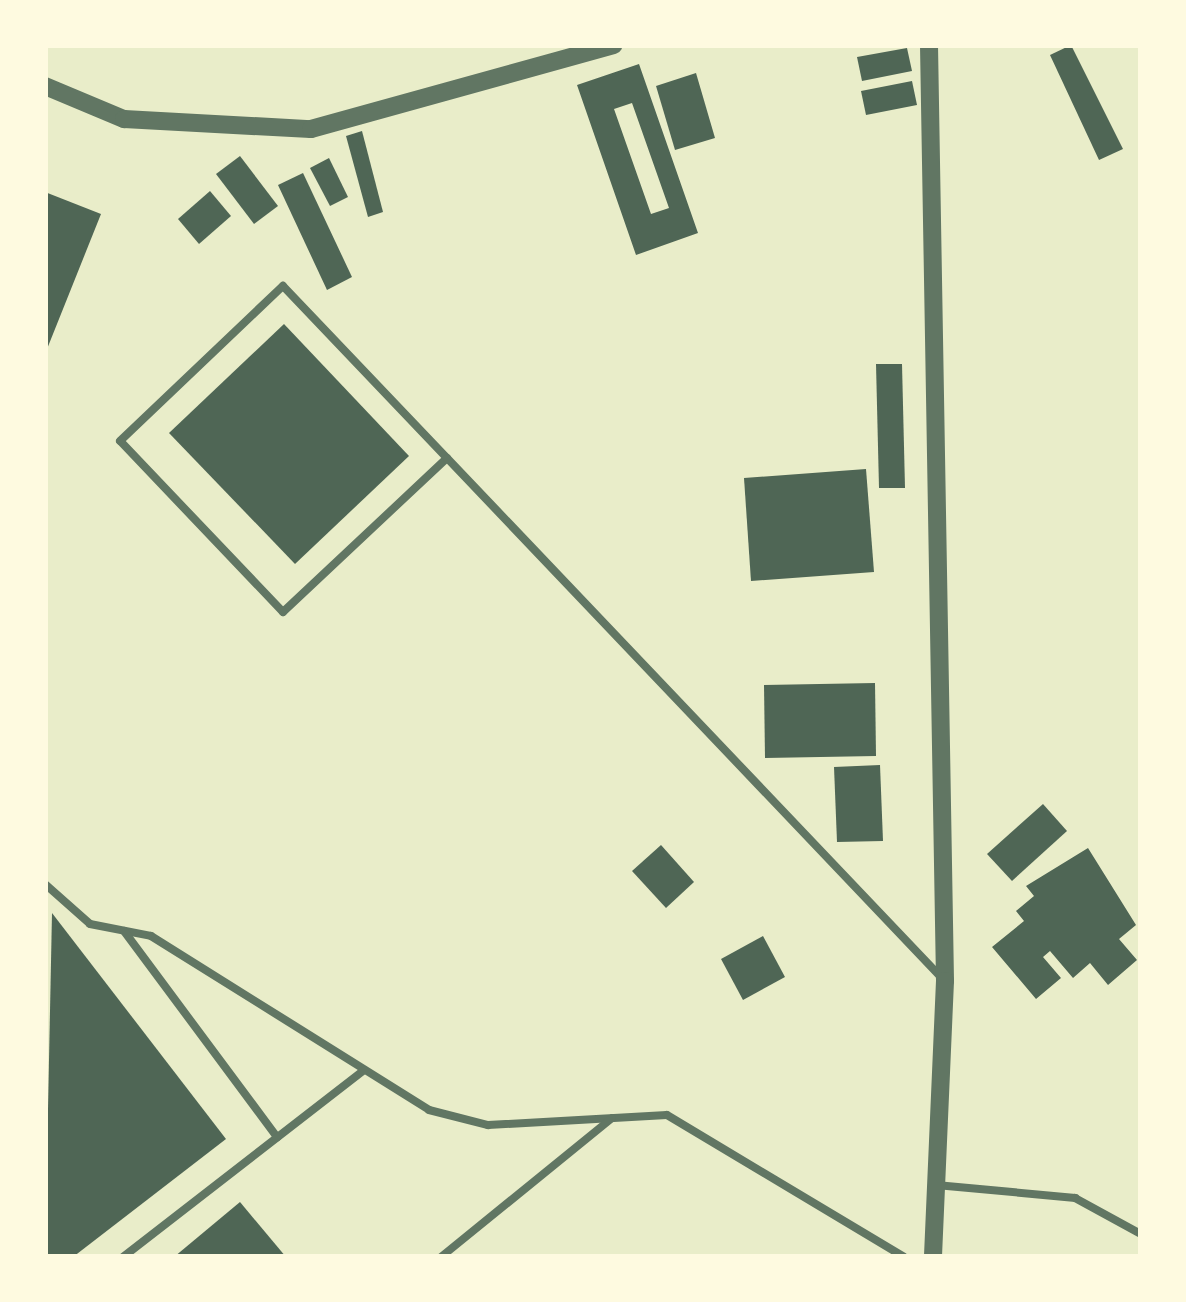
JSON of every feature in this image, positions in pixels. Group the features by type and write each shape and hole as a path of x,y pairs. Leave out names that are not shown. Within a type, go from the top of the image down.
{"street":[{"path":"45,86 124,119 311,130 614,45"},
{"path":"929,45 945,981 933,1257"}],"lane":[{"path":"447,458 284,613 120,441 283,286 447,458 945,981"},
{"path":"45,884 91,923 151,936 429,1110 488,1125 667,1115 904,1257"},
{"path":"124,930 277,1137"},
{"path":"123,1257 364,1070"},
{"path":"441,1257 613,1117"},
{"path":"936,1185 1075,1198 1141,1234"}],"building":[{"path":"1071,45 1123,149 1099,160 1050,55"},
{"path":"907,48 912,71 862,81 857,57"},
{"path":"639,64 698,233 636,255 577,85","holes":["632,103 669,208 651,214 614,109"]},
{"path":"696,73 715,138 675,150 656,86"},
{"path":"912,81 917,105 866,115 861,91"},
{"path":"362,131 383,212 368,217 346,136"},
{"path":"240,156 278,206 254,224 216,174"},
{"path":"329,158 348,197 330,206 310,168"},
{"path":"303,173 352,277 327,290 278,185"},
{"path":"210,191 231,216 199,244 178,219"},
{"path":"45,192 101,214 45,354"},
{"path":"284,324 409,456 295,564 169,433"},
{"path":"876,364 902,364 905,488 879,488"},
{"path":"866,469 874,572 751,581 744,478"},
{"path":"875,683 876,756 765,758 764,685"},
{"path":"880,765 883,841 837,842 834,767"},
{"path":"1043,804 1067,831 1012,881 987,854"},
{"path":"661,845 694,882 666,908 632,871"},
{"path":"1088,848 1136,925 1119,939 1137,960 1108,985 1090,963 1073,978 1050,951 1043,957 1061,978 1036,999 992,947 1024,921 1016,911 1034,896 1026,886"},
{"path":"52,913 226,1139 73,1257 45,1257"},
{"path":"763,936 785,977 743,1000 721,959"},
{"path":"240,1202 286,1257 174,1257"}]}
